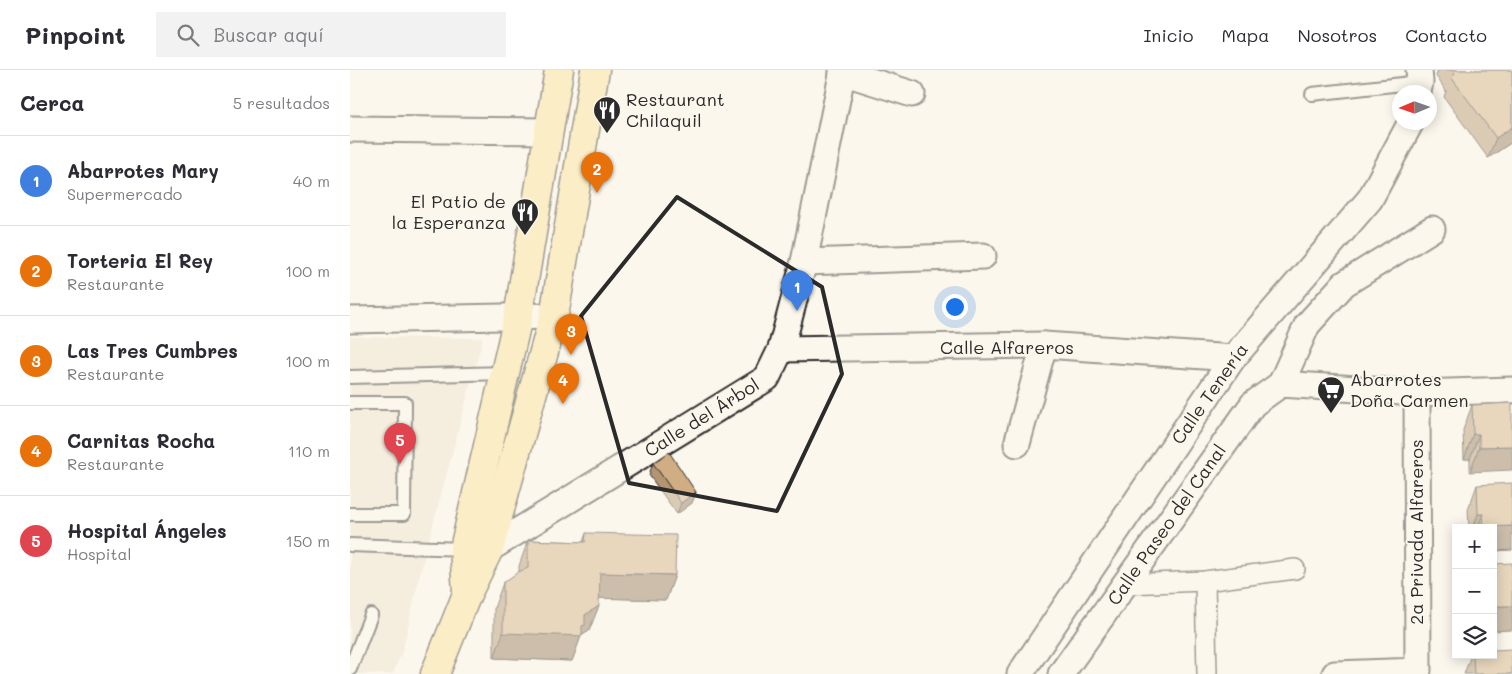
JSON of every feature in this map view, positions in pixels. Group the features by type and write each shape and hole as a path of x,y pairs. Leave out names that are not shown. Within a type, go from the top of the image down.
{"main road":[{"path":"435,674 467,594 477,549 559,70"},
{"path":"477,549 554,316 595,70"}],"street":[{"path":"843,71 912,94"},
{"name":"Calle del Árbol","path":"477,549 766,378 782,349 804,262 843,71"},
{"path":"350,129 548,131"},
{"name":"Calle Tenería","path":"1020,674 1233,358 1370,199 1407,130"},
{"path":"1432,228 1344,284 1307,325 1281,384 1417,393 1512,390"},
{"path":"804,262 983,256"},
{"path":"350,320 554,316"},
{"path":"1017,444 1044,346"},
{"name":"Calle Alfareros","path":"782,349 1044,346 1233,358"},
{"name":"Calle Paseo del Canal","path":"1061,674 1253,404 1281,384"},
{"name":"2a Privada Alfareros","path":"1335,674 1418,670 1417,393"},
{"path":"1125,584 1205,581 1295,569"},
{"path":"1205,581 1207,674"}],"lane":[{"path":"1312,94 1419,82"},
{"path":"350,376 506,372"},
{"path":"350,403 405,403 404,514 350,514"},
{"path":"350,546 477,549"},
{"path":"350,669 371,615"}],"highlighted area":[{"path":"677,197 822,287 842,374 777,511 629,483 581,316"}],"shaded area":[{"path":"350,337 483,338 420,574 403,649 393,674 350,674"}],"building":[{"path":"1452,70 1512,70 1512,127 1496,138 1451,77 1455,74"},
{"path":"1512,403 1512,446 1479,447 1479,434 1473,434 1472,405"},
{"path":"669,452 696,492 681,503 653,463"},
{"path":"1512,483 1512,526 1497,527 1497,524 1484,524 1483,514 1478,514 1477,485"},
{"path":"586,533 676,535 675,575 600,573 599,606 585,615 582,636 503,633 503,583 518,572 528,568 528,540 585,542"},
{"path":"1512,563 1512,606 1497,606 1497,564"},
{"path":"1512,649 1512,674 1474,674 1473,659 1497,659 1497,650"}],"place":[{"name":"Restaurant Chilaquil","path":"607,134"},
{"name":"Torteria El Rey","path":"597,193"},
{"name":"El Patio de la Esperanza","path":"525,236"},
{"name":"Abarrotes Mary","path":"797,311"},
{"name":"Las Tres Cumbres","path":"571,355"},
{"name":"Carnitas Rocha","path":"563,404"},
{"name":"Abarrotes Doña Carmen","path":"1331,414"},
{"name":"Hospital Ángeles","path":"400,464"}]}
